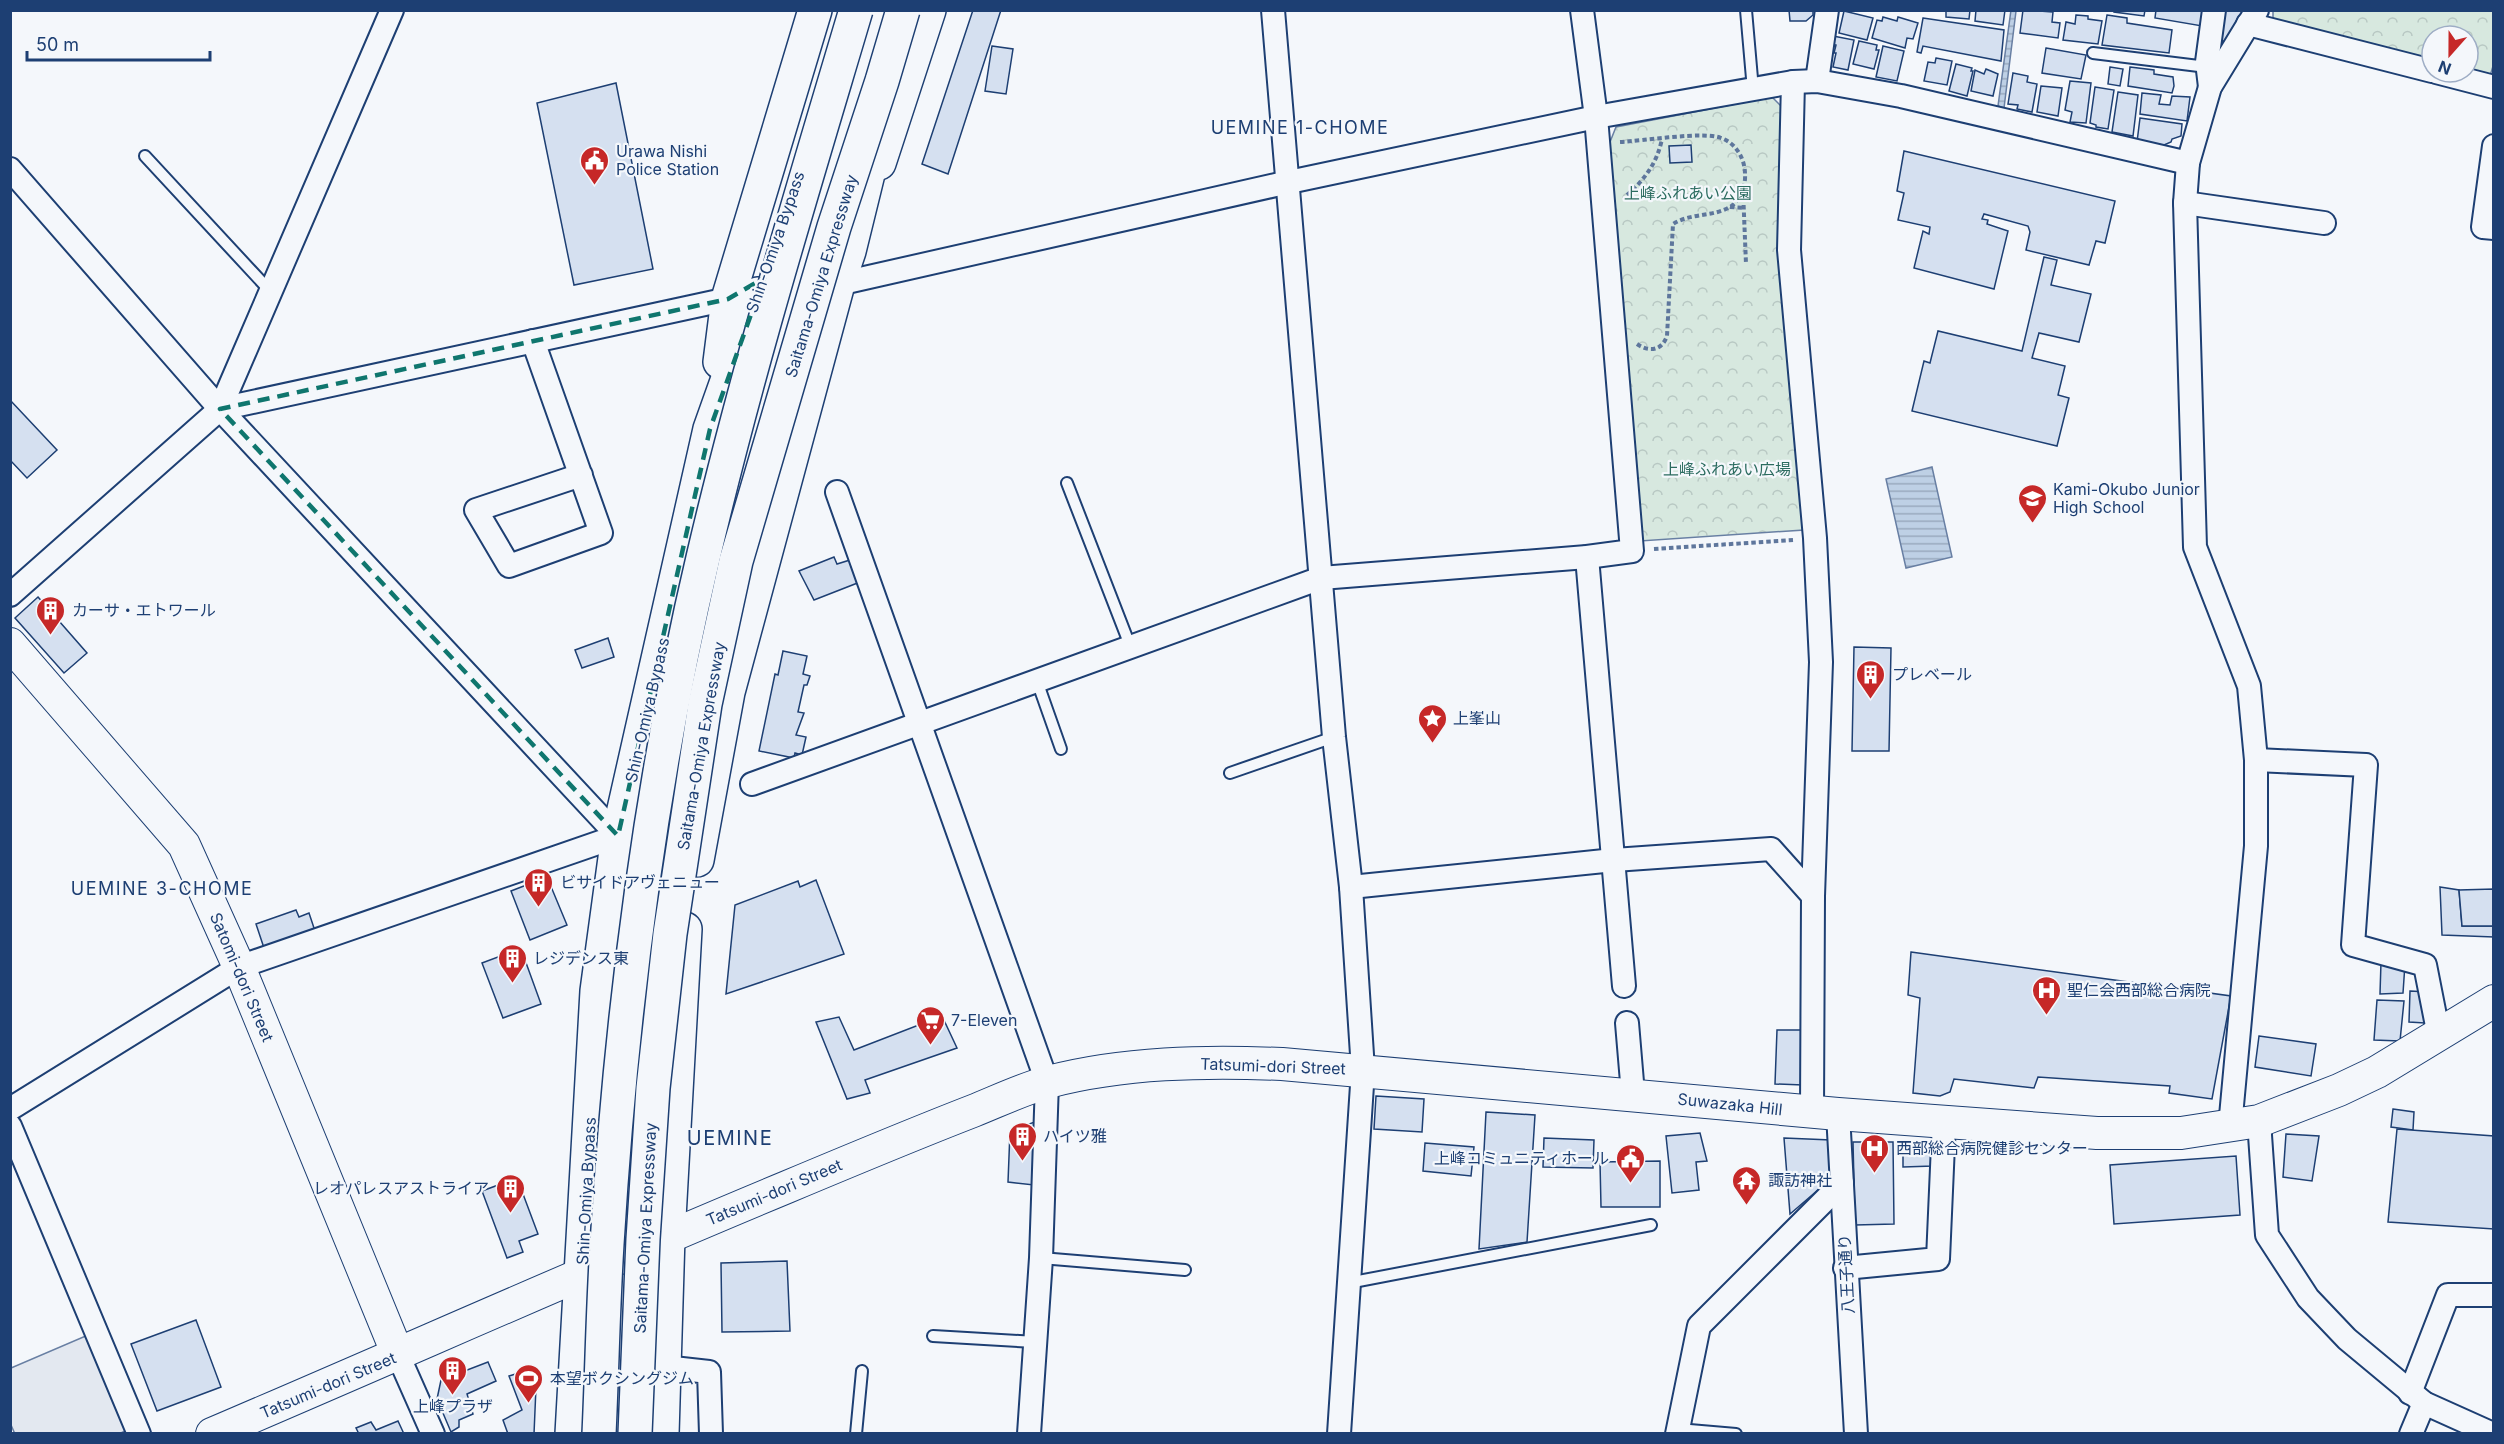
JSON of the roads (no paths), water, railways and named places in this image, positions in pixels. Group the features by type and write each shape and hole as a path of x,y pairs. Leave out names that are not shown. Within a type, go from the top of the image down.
{"highway":[{"path":"711,429 728,299 815,10"},
{"name":"Shin-Omiya Bypass","path":"572,1434 597,991 618,836 711,429 764,278 851,10"},
{"name":"Saitama-Omiya Expressway","path":"599,1434 607,1246 619,1087 635,934 671,711 702,559 758,346 856,10"},
{"name":"Saitama-Omiya Expressway","path":"635,1434 653,1088 670,934 705,704 736,561 834,227 903,10"},
{"path":"882,81 909,10"},
{"path":"849,252 909,10"},
{"path":"662,1434 668,1236 685,929 728,692 838,284 929,10"}],"main road":[{"name":"Satomi-dori Street","path":"10,644 184,845 239,967 398,1355"},
{"name":"Suwazaka Hill","path":"1363,1070 1825,1113 2097,1133 2181,1133 2245,1124 2378,1072 2493,1001"},
{"name":"Tatsumi-dori Street","path":"212,1434 668,1236 930,1127 1047,1082 1098,1072 1165,1064 1222,1061 1363,1070"}],"street":[{"path":"10,595 220,409 392,10"},
{"path":"1273,10 1335,737 1351,887 1363,1070 1339,1434"},
{"path":"752,784 1321,578 1587,557 1632,551 1596,117 1582,10"},
{"path":"1817,81 1827,10"},
{"path":"2214,10 2209,77 2188,163 2185,203 2195,547 2249,686 2256,760 2256,846 2245,1124 2267,1235 2308,1298 2347,1339 2417,1398 2493,1434"},
{"path":"2209,77 2253,17 2420,67"},
{"path":"838,284 1289,182 1596,117 1794,82 1817,81 1901,96 2188,163"},
{"name":"八王子通り","path":"1794,82 1789,250 1815,538 1821,662 1813,896 1825,1113 1842,1183 1856,1434"},
{"path":"2493,146 2483,227 2493,228"},
{"path":"10,169 220,409 618,836 239,967 10,1109"},
{"path":"2185,203 2324,223"},
{"path":"220,409 728,299 764,278"},
{"path":"533,341 602,533 509,566 476,510 580,475"},
{"path":"837,492 921,722 1047,1082 1041,1258 1029,1434"},
{"path":"1587,557 1624,986"},
{"path":"2256,760 2366,765 2353,945 2425,965 2439,1036"},
{"path":"1351,887 1614,860 1771,849 1813,896"},
{"path":"1627,1023 1633,1094"},
{"path":"1845,1268 1938,1259 1944,1122"},
{"path":"10,1126 139,1434"},
{"path":"1678,1431 1699,1326 1842,1183"},
{"path":"2410,1434 2417,1398 2448,1295 2493,1295"},
{"path":"398,1355 433,1434"},
{"path":"664,1367 709,1372 711,1434"}],"lane":[{"path":"1746,10 1753,90"},
{"path":"2093,53 2209,77"},
{"path":"146,156 271,292"},
{"path":"1067,483 1131,648"},
{"path":"1037,681 1061,748"},
{"path":"1230,773 1335,737"},
{"path":"1348,1283 1651,1225"},
{"path":"1041,1258 1185,1270"},
{"path":"933,1336 1035,1342"},
{"path":"856,1434 862,1371"},
{"path":"1678,1431 1736,1434"}],"water":[{"path":"2011,10 2016,11 2004,108 1998,106"},
{"path":"1932,467 1952,557 1906,568 1886,479"}],"place":[{"name":"Urawa Nishi Police Station","path":"595,186"},
{"name":"Kami-Okubo Junior High School","path":"2032,524"},
{"name":"カーサ・エトワール","path":"51,636"},
{"name":"プレベール","path":"1871,700"},
{"name":"上峯山","path":"1432,744"},
{"name":"ビサイドアヴェニュー","path":"539,908"},
{"name":"レジデンス東","path":"512,984"},
{"name":"聖仁会西部総合病院","path":"2046,1016"},
{"name":"7-Eleven","path":"930,1046"},
{"name":"ハイツ雅","path":"1022,1162"},
{"name":"西部総合病院健診センター","path":"1875,1174"},
{"name":"上峰コミュニティホール","path":"1630,1184"},
{"name":"諏訪神社","path":"1747,1206"},
{"name":"レオパレスアストライア","path":"510,1214"},
{"name":"上峰プラザ","path":"453,1396"},
{"name":"本望ボクシングジム","path":"529,1404"}],"district":[{"name":"UEMINE 1-CHOME","path":"1300,128"},
{"name":"UEMINE 3-CHOME","path":"162,889"},
{"name":"UEMINE","path":"730,1138"}],"park label":[{"name":"上峰ふれあい公園","path":"1688,193"},
{"name":"上峰ふれあい広場","path":"1727,469"}]}
